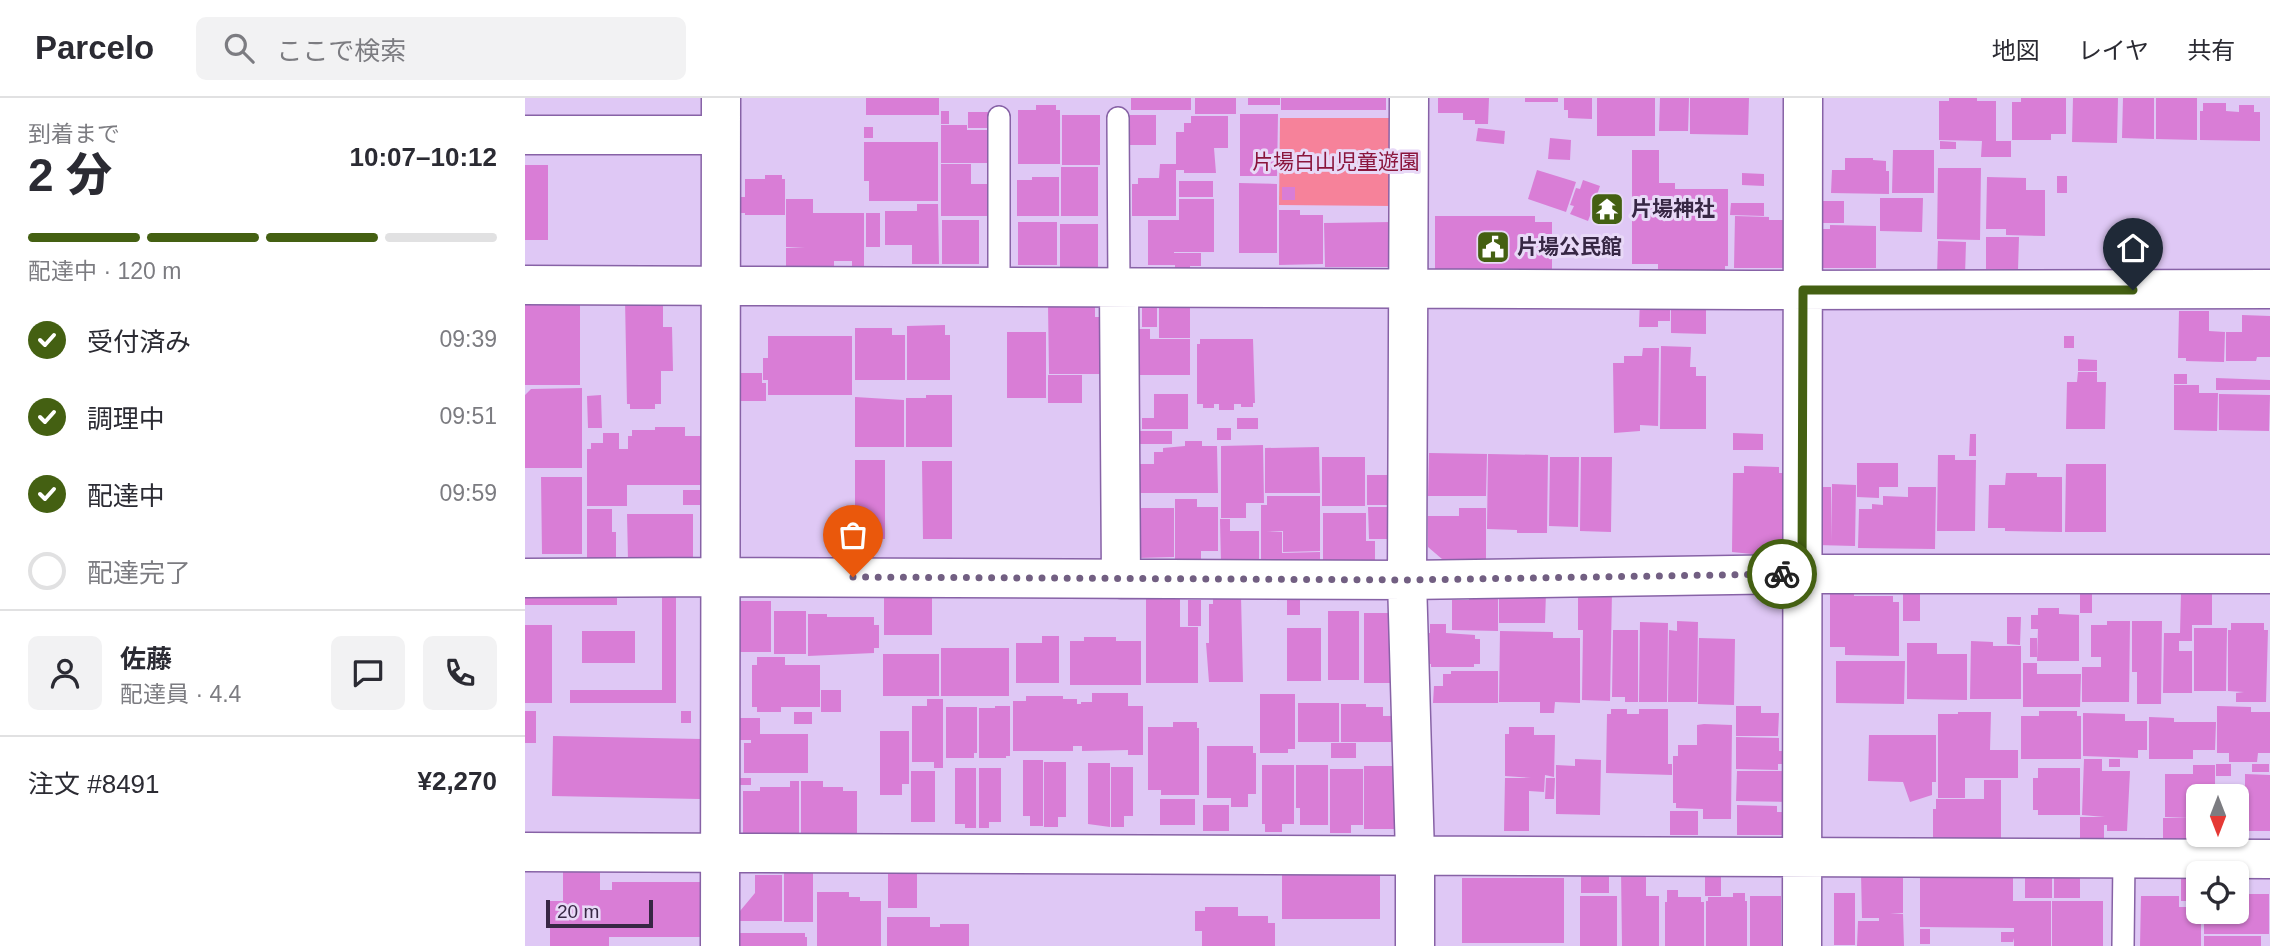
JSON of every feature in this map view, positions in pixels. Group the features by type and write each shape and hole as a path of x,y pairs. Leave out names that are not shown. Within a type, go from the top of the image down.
{"street":[{"path":"720,946 721,98"},
{"path":"1409,98 1407,580 1415,946"},
{"path":"1802,946 1803,98"},
{"path":"525,135 721,135"},
{"path":"525,285 2270,289"},
{"path":"1119,288 1121,579"},
{"path":"525,578 720,576 1407,580 1802,574 2270,574"},
{"path":"525,852 2270,859"}],"lane":[{"path":"999,117 999,287"},
{"path":"1118,118 1119,288"},
{"path":"2123,946 2124,858"}],"green space":[{"name":"片場白山児童遊園","path":"1280,118 1393,118 1392,206 1279,205"}],"building":[{"path":"866,98 939,98 939,115 866,115"},
{"path":"1131,98 1191,98 1191,110 1131,110"},
{"path":"1195,98 1236,98 1236,114 1195,114"},
{"path":"1248,98 1280,98 1280,105 1248,105"},
{"path":"1281,98 1386,98 1386,110 1281,110"},
{"path":"1438,98 1489,98 1488,124 1463,120 1463,113 1438,113"},
{"path":"1525,98 1558,98 1558,102 1525,102"},
{"path":"1564,98 1592,98 1592,119 1568,118 1568,110 1564,110"},
{"path":"1597,98 1655,98 1655,136 1597,136"},
{"path":"1660,98 1689,98 1688,131 1659,131"},
{"path":"1690,98 1749,98 1748,135 1690,134"},
{"path":"1949,98 1996,101 1996,141 2011,141 2011,157 1981,157 1982,141 1939,140 1939,101 1949,101"},
{"path":"2021,98 2066,98 2066,134 2051,134 2051,140 2012,140 2012,102 2021,102"},
{"path":"2073,98 2118,98 2117,143 2072,142"},
{"path":"2123,98 2154,98 2154,139 2122,138"},
{"path":"2156,98 2197,98 2197,140 2156,139"},
{"path":"2203,103 2226,103 2226,111 2239,112 2239,105 2254,105 2254,112 2260,112 2260,141 2200,140 2200,111 2203,111"},
{"path":"1036,105 1056,105 1056,110 1060,110 1060,164 1018,164 1018,110 1036,110"},
{"path":"941,111 949,111 949,124 941,124"},
{"path":"968,112 989,112 989,128 968,128"},
{"path":"1240,114 1278,114 1277,176 1240,176"},
{"path":"1062,115 1100,115 1100,165 1062,165"},
{"path":"1130,115 1156,115 1156,145 1130,145"},
{"path":"1191,116 1228,116 1228,148 1214,148 1216,173 1184,173 1184,170 1176,170 1176,216 1132,216 1132,184 1138,184 1138,178 1159,178 1160,164 1176,164 1176,132 1184,132 1184,123 1191,123"},
{"path":"941,125 967,125 967,130 988,130 988,163 941,163"},
{"path":"864,127 873,127 873,138 864,138"},
{"path":"1478,128 1505,131 1504,144 1476,141"},
{"path":"1550,138 1571,140 1570,160 1548,159"},
{"path":"1940,141 1956,142 1956,149 1940,149"},
{"path":"864,142 938,142 938,201 869,201 869,181 864,181"},
{"path":"1632,150 1659,150 1659,183 1675,183 1675,189 1728,189 1728,266 1725,266 1725,270 1658,270 1658,264 1632,264"},
{"path":"1893,150 1934,150 1934,193 1892,193"},
{"path":"1845,158 1886,161 1889,194 1831,193 1832,170 1845,170"},
{"path":"941,164 971,164 971,184 989,184 989,216 941,216"},
{"path":"525,165 548,165 548,240 525,240"},
{"path":"1061,167 1098,167 1098,216 1061,216"},
{"path":"1938,168 1981,168 1980,240 1937,239"},
{"path":"1537,170 1576,182 1566,212 1528,199"},
{"path":"1742,173 1764,174 1764,186 1742,185"},
{"path":"765,175 782,175 782,179 785,179 785,215 741,213 741,197 745,197 745,179 765,179"},
{"path":"2057,176 2067,176 2067,193 2057,193"},
{"path":"1032,177 1059,177 1059,216 1017,216 1017,180 1032,180"},
{"path":"1987,177 2026,178 2026,190 2045,190 2045,236 2006,235 2006,229 1986,229"},
{"path":"1583,180 1600,186 1594,214 1591,213 1588,221 1570,214 1576,188 1580,189"},
{"path":"1179,181 1213,181 1213,197 1179,197"},
{"path":"1239,183 1277,184 1277,253 1239,253"},
{"path":"1282,187 1295,187 1295,200 1282,200"},
{"path":"1880,198 1923,198 1922,232 1880,231"},
{"path":"786,199 813,199 813,213 864,213 864,270 852,270 852,261 834,261 834,270 786,270 786,248 805,248 786,247"},
{"path":"1179,199 1214,199 1214,252 1174,252 1201,253 1201,266 1190,266 1190,271 1175,271 1175,265 1148,265 1148,220 1179,220"},
{"path":"1603,200 1617,205 1613,217 1599,212"},
{"path":"1814,201 1844,201 1844,223 1814,223"},
{"path":"1731,203 1764,203 1764,216 1730,215"},
{"path":"917,204 938,204 939,264 912,264 912,245 885,245 885,211 917,211"},
{"path":"1279,210 1300,210 1300,215 1323,215 1323,264 1279,265"},
{"path":"866,213 880,213 880,247 866,247"},
{"name":"片場公民館","path":"1435,216 1535,216 1535,222 1552,222 1552,271 1435,272"},
{"path":"1735,216 1791,220 1786,268 1734,268"},
{"path":"942,220 979,220 979,264 942,264"},
{"path":"1018,222 1057,222 1057,265 1018,265"},
{"path":"1392,222 1392,267 1325,267 1324,223"},
{"path":"1060,224 1098,224 1098,270 1060,270"},
{"path":"1830,225 1876,226 1876,268 1823,268 1823,254 1816,254 1817,229 1830,229"},
{"path":"1986,237 2019,237 2018,270 1986,269"},
{"path":"1938,241 1966,242 1965,276 1937,276"},
{"path":"1640,298 1670,306 1670,321 1658,321 1658,327 1639,327"},
{"path":"625,299 663,299 663,327 672,327 673,371 661,371 661,404 655,404 655,409 630,409 630,404 627,404"},
{"path":"1671,299 1706,299 1706,334 1671,333"},
{"path":"1142,301 1157,301 1157,327 1142,327"},
{"path":"1159,303 1190,303 1190,338 1159,338"},
{"path":"525,304 580,304 580,385 525,385"},
{"path":"1048,305 1095,305 1095,317 1106,317 1107,374 1049,374"},
{"path":"2179,311 2209,311 2209,331 2225,332 2224,362 2186,361 2186,358 2178,358"},
{"path":"2242,315 2270,316 2270,357 2257,357 2256,361 2226,361 2226,332 2242,332"},
{"path":"945,325 945,335 950,335 950,380 907,380 907,326"},
{"path":"855,328 892,328 892,335 905,335 905,380 855,380"},
{"path":"1138,329 1150,329 1150,339 1190,339 1190,375 1136,375"},
{"path":"1007,332 1046,332 1046,398 1007,398"},
{"path":"768,336 852,336 852,395 768,395 768,380 763,380 763,358 768,358"},
{"path":"2064,336 2074,336 2074,348 2064,348"},
{"path":"1200,339 1253,339 1253,407 1234,404 1234,410 1219,410 1219,404 1214,404 1214,408 1203,408 1203,404 1197,404 1197,344 1200,344"},
{"path":"1661,346 1691,347 1690,367 1696,367 1696,376 1706,376 1706,429 1660,429"},
{"path":"1643,348 1659,348 1658,426 1640,425 1640,431 1614,433 1613,363 1624,363 1624,356 1642,356"},
{"path":"2078,359 2097,360 2097,371 2078,371"},
{"path":"2078,372 2097,372 2097,382 2106,382 2105,429 2066,429 2067,382 2077,382"},
{"path":"734,373 762,373 762,383 766,383 766,401 734,401"},
{"path":"2174,374 2187,374 2187,384 2174,384"},
{"path":"1048,375 1082,375 1082,403 1048,403"},
{"path":"2216,378 2270,380 2270,390 2216,390"},
{"path":"2174,385 2199,385 2199,393 2218,393 2217,431 2174,430"},
{"path":"582,388 582,468 525,468 525,395 531,389"},
{"path":"1154,394 1188,394 1188,429 1142,429 1142,418 1154,418"},
{"path":"2219,394 2270,395 2269,431 2219,430"},
{"path":"601,395 602,428 588,428 587,396"},
{"path":"926,395 952,395 952,447 906,447 906,398 926,398"},
{"path":"855,397 904,400 904,447 855,447"},
{"path":"1237,418 1258,418 1258,429 1237,429"},
{"path":"655,427 685,427 685,436 705,436 706,485 627,485 627,506 587,506 587,449 591,449 591,443 603,443 603,433 619,433 619,449 628,449 628,436 632,436 632,430 655,430"},
{"path":"1217,428 1231,428 1231,440 1217,440"},
{"path":"1137,431 1172,431 1172,444 1137,444"},
{"path":"1733,433 1763,434 1763,450 1733,450"},
{"path":"1970,434 1976,434 1976,456 1969,456"},
{"path":"1185,441 1202,441 1202,446 1217,446 1218,493 1138,493 1138,464 1154,464 1154,452 1163,452 1163,448 1185,446"},
{"path":"1263,445 1264,503 1246,503 1246,518 1221,518 1221,446"},
{"path":"1319,447 1320,493 1265,493 1265,448"},
{"path":"1429,453 1487,454 1486,496 1428,496"},
{"path":"1488,454 1548,455 1547,533 1487,529"},
{"path":"1938,455 1955,455 1955,460 1976,460 1975,531 1937,531"},
{"path":"1322,457 1365,457 1365,506 1322,506"},
{"path":"1550,457 1579,457 1578,527 1549,526"},
{"path":"1581,457 1612,457 1611,532 1580,531"},
{"path":"855,460 885,460 885,539 855,539"},
{"path":"922,461 952,461 952,539 923,539"},
{"path":"1857,463 1898,463 1898,487 1879,487 1879,498 1857,497"},
{"path":"2066,464 2106,464 2106,532 2065,532"},
{"path":"1744,466 1779,467 1779,473 1786,473 1785,553 1772,553 1772,556 1732,552 1733,473 1744,473"},
{"path":"2006,473 2037,473 2037,477 2062,477 2062,532 1988,528 1989,485 2005,485"},
{"path":"1367,475 1395,475 1396,505 1367,505"},
{"path":"541,477 582,477 582,554 542,554"},
{"path":"1832,484 1856,485 1855,546 1817,545 1818,487 1831,487 1831,543"},
{"path":"1908,487 1936,487 1935,549 1858,548 1859,509 1872,509 1872,504 1883,505 1883,496 1908,497"},
{"path":"683,490 708,490 708,505 683,505"},
{"path":"1267,496 1320,496 1320,551 1283,552 1283,531 1266,532 1282,532 1282,553 1320,552 1320,562 1261,562 1261,505 1267,505"},
{"path":"1175,499 1197,499 1197,507 1218,507 1218,551 1201,551 1201,564 1175,564"},
{"path":"1368,507 1396,507 1396,539 1369,539"},
{"path":"1138,508 1174,508 1174,557 1138,558"},
{"path":"1459,508 1486,508 1486,560 1442,559 1428,547 1428,516 1459,516"},
{"path":"587,509 612,509 612,532 616,532 616,560 587,560"},
{"path":"1323,513 1366,513 1366,541 1375,541 1375,561 1323,561"},
{"path":"627,514 693,514 693,560 628,560"},
{"path":"1220,519 1230,519 1230,531 1259,531 1259,563 1221,563"},
{"path":"2080,587 2092,587 2092,613 2080,613"},
{"path":"1578,590 1612,591 1610,701 1582,700 1583,630 1578,630"},
{"path":"1903,590 1920,590 1920,621 1903,621"},
{"path":"525,591 617,591 617,605 525,605"},
{"path":"1499,591 1546,592 1545,623 1499,623"},
{"path":"662,592 676,592 676,703 570,703 570,690 662,690"},
{"path":"1469,592 1498,592 1498,631 1452,630 1452,600 1469,600"},
{"path":"1830,592 1854,592 1854,596 1893,596 1893,602 1899,602 1899,656 1845,655 1845,647 1830,647"},
{"path":"2181,593 2212,593 2212,625 2192,625 2192,641 2179,641 2179,651 2192,651 2192,693 2163,693 2164,633 2180,633"},
{"path":"884,596 932,596 932,635 884,635"},
{"path":"1213,596 1241,596 1243,682 1209,682 1206,643 1209,643 1209,604 1213,604"},
{"path":"1287,598 1300,598 1300,615 1287,615"},
{"path":"1146,599 1180,599 1180,627 1198,627 1198,683 1146,683"},
{"path":"1188,600 1201,600 1201,626 1188,626"},
{"path":"735,601 771,601 771,652 735,652"},
{"path":"2038,608 2059,608 2059,614 2079,615 2079,661 2037,661 2038,629 2031,629 2031,615 2038,615"},
{"path":"774,611 806,611 806,654 774,654"},
{"path":"1328,611 1359,611 1359,680 1328,680"},
{"path":"1364,613 1390,613 1397,683 1364,683"},
{"path":"808,614 827,614 827,617 874,617 874,625 879,625 879,648 874,648 874,653 808,656"},
{"path":"2007,617 2021,617 2020,645 2007,644"},
{"path":"1677,621 1698,622 1697,702 1668,702 1669,630 1677,631"},
{"path":"2107,621 2130,621 2129,702 2082,702 2082,667 2101,667 2101,657 2091,657 2091,625 2107,625"},
{"path":"2132,621 2162,621 2161,704 2137,704 2137,672 2132,672"},
{"path":"1640,622 1668,623 1667,702 1639,702"},
{"path":"2231,623 2264,623 2264,630 2268,630 2266,702 2236,702 2236,693 2244,692 2228,691 2228,630 2231,630"},
{"path":"1430,624 1446,624 1446,633 1475,635 1475,639 1480,639 1480,664 1474,664 1474,667 1431,667 1431,664 1426,664"},
{"path":"525,625 552,625 552,703 525,703"},
{"path":"1287,628 1321,628 1321,681 1287,681"},
{"path":"2194,628 2227,628 2226,691 2194,691"},
{"path":"1613,630 1638,630 1638,702 1625,702 1625,697 1612,697"},
{"path":"582,631 635,631 635,663 582,663"},
{"path":"1500,631 1553,632 1553,638 1580,638 1580,703 1555,702 1554,713 1540,713 1540,702 1499,702"},
{"path":"1042,636 1059,636 1059,683 1016,683 1016,643 1042,643"},
{"path":"1084,637 1116,637 1116,641 1141,641 1141,685 1070,685 1070,641 1084,641"},
{"path":"1699,638 1735,639 1734,705 1698,704"},
{"path":"2030,638 2037,638 2037,657 2030,657"},
{"path":"1971,641 1993,642 1993,646 2021,646 2021,699 1970,699"},
{"path":"1907,643 1937,643 1937,654 1967,654 1967,700 1907,699"},
{"path":"941,648 1009,648 1009,696 941,696"},
{"path":"883,654 939,654 939,696 883,696"},
{"path":"757,657 785,657 785,665 820,665 820,707 781,707 781,712 757,712 757,707 752,707 752,665 757,665"},
{"path":"1836,661 1905,661 1904,704 1836,703"},
{"path":"2023,663 2037,663 2037,674 2081,674 2080,707 2023,707"},
{"path":"1451,671 1498,671 1498,703 1433,703 1434,686 1443,686 1443,674 1451,674"},
{"path":"821,690 841,690 841,712 821,712"},
{"path":"1092,693 1128,693 1128,706 1143,706 1143,755 1128,755 1128,750 1082,751 1082,746 1073,746 1073,751 1013,751 1013,701 1026,701 1026,696 1063,696 1063,699 1077,699 1077,704 1081,704 1092,702"},
{"path":"1260,694 1295,694 1295,749 1288,749 1288,753 1260,753"},
{"path":"927,699 943,699 943,768 934,768 934,762 912,762 912,706 927,706"},
{"path":"1298,703 1339,703 1339,742 1298,742"},
{"path":"1341,704 1383,707 1383,716 1393,716 1393,742 1341,742"},
{"path":"1010,706 1010,756 979,758 979,708"},
{"path":"1736,706 1761,706 1761,713 1779,713 1778,736 1736,736"},
{"path":"2217,706 2251,707 2251,712 2270,712 2270,753 2258,753 2257,762 2229,762 2229,753 2217,753"},
{"path":"946,707 977,707 977,753 974,753 974,758 946,758"},
{"path":"1611,709 1627,709 1627,714 1639,714 1639,709 1668,709 1668,764 1672,764 1672,775 1606,773 1607,714 1611,714"},
{"path":"525,711 536,711 536,743 525,743"},
{"path":"681,711 691,711 691,723 681,723"},
{"path":"2039,711 2077,711 2077,716 2081,716 2081,759 2021,759 2021,716 2039,716"},
{"path":"794,712 812,712 812,724 794,724"},
{"path":"1991,712 1990,750 2018,750 2018,778 1965,778 1965,798 1938,798 1938,714"},
{"path":"2083,713 2125,714 2125,721 2147,721 2147,750 2138,750 2138,758 2083,756"},
{"path":"2149,717 2174,718 2174,722 2216,722 2215,750 2193,750 2193,759 2149,759"},
{"path":"735,718 760,718 760,734 808,734 808,773 744,773 744,743 751,743 751,740 735,740"},
{"path":"1173,722 1197,722 1199,795 1161,795 1161,790 1148,790 1148,727 1173,727"},
{"path":"1697,725 1732,725 1731,819 1703,819 1703,809 1676,808 1676,803 1673,803 1673,756 1678,756 1678,745 1697,745"},
{"path":"1509,727 1534,727 1534,735 1555,735 1554,777 1545,775 1544,792 1529,791 1529,831 1504,831 1505,778 1531,778 1505,776 1505,734 1509,734"},
{"path":"880,731 909,731 909,784 902,784 902,795 880,795"},
{"path":"1869,735 1936,735 1936,782 1932,782 1932,795 1910,802 1903,782 1868,781"},
{"path":"553,736 701,739 700,799 552,796"},
{"path":"1736,737 1779,738 1779,751 1787,751 1787,764 1778,764 1778,770 1736,769"},
{"path":"1331,743 1356,743 1356,758 1331,758"},
{"path":"1207,746 1253,746 1253,753 1256,753 1256,794 1248,794 1248,807 1231,807 1231,798 1207,798"},
{"path":"1575,759 1601,760 1600,815 1556,814 1556,765 1575,766"},
{"path":"2084,759 2102,759 2102,771 2130,771 2127,831 2107,831 2107,825 2104,825 2104,842 2080,842 2080,817 2105,817 2082,815"},
{"path":"2109,759 2120,759 2120,767 2109,767"},
{"path":"1023,760 1043,760 1043,826 1030,826 1030,816 1023,816"},
{"path":"1044,762 1066,762 1066,817 1058,817 1058,827 1044,827"},
{"path":"1088,763 1110,763 1110,827 1088,824"},
{"path":"2216,764 2231,764 2231,776 2216,776"},
{"path":"2252,764 2269,764 2269,772 2252,772"},
{"path":"1262,765 1294,765 1294,824 1282,824 1282,832 1265,832 1265,824 1262,824"},
{"path":"1296,765 1328,765 1328,825 1300,825 1300,808 1296,808"},
{"path":"2193,765 2215,765 2215,784 2186,784 2186,818 2165,817 2165,774 2193,774"},
{"path":"1364,766 1396,766 1396,829 1364,829"},
{"path":"1111,767 1133,767 1133,816 1124,816 1124,827 1111,827"},
{"path":"955,768 976,768 976,828 955,824"},
{"path":"979,768 1001,768 1001,822 989,822 989,828 979,828"},
{"path":"2038,768 2080,768 2080,815 2038,815 2038,810 2033,810 2033,778 2038,778"},
{"path":"1330,769 1363,769 1363,825 1351,825 1351,833 1330,833"},
{"path":"911,771 935,771 935,822 911,822"},
{"path":"1737,771 1789,771 1788,802 1736,801"},
{"path":"2245,774 2270,775 2270,831 2249,831 2249,784 2245,784"},
{"path":"738,778 751,778 751,785 738,785"},
{"path":"1546,778 1555,778 1554,799 1545,799"},
{"path":"1984,780 2001,780 2001,838 1933,838 1933,809 1936,809 1936,799 1984,799"},
{"path":"790,781 799,781 799,836 743,836 743,791 760,791 760,787 790,787"},
{"path":"801,781 823,781 823,787 843,787 843,791 857,791 857,836 801,836"},
{"path":"1160,799 1195,799 1195,825 1160,825"},
{"path":"1203,805 1229,805 1229,831 1203,831"},
{"path":"1737,805 1777,806 1777,812 1783,812 1783,835 1737,835"},
{"path":"1670,811 1698,811 1698,835 1670,835"},
{"path":"2163,818 2186,818 2186,845 2163,844"},
{"path":"784,867 813,867 813,922 784,922"},
{"path":"563,870 600,870 600,890 612,890 612,882 700,882 700,937 609,937 609,946 550,946 550,901 563,901"},
{"path":"1581,870 1609,870 1609,893 1581,893"},
{"path":"1621,870 1646,870 1646,896 1659,896 1659,946 1622,946"},
{"path":"1920,870 2013,870 2013,901 2051,901 2051,946 2014,946 2014,938 2013,942 2001,942 2001,932 2014,932 2014,928 1920,927"},
{"path":"2025,870 2052,870 2052,898 2025,898"},
{"path":"2181,870 2186,871 2186,901 2181,901"},
{"path":"888,871 917,871 917,908 888,908"},
{"path":"2054,871 2080,871 2080,898 2054,898"},
{"path":"1282,873 1380,873 1380,919 1282,919"},
{"path":"1861,874 1890,874 1890,878 1903,878 1903,913 1890,913 1903,914 1904,946 1857,946 1858,921 1879,921 1879,918 1862,918"},
{"path":"755,875 782,875 782,921 735,921 735,917 755,893"},
{"path":"1705,876 1721,876 1721,896 1705,896"},
{"path":"1462,878 1564,878 1564,943 1462,943"},
{"path":"1667,890 1678,890 1678,897 1701,897 1701,902 1704,902 1704,946 1665,946"},
{"path":"817,892 849,892 849,897 860,897 860,901 881,901 881,946 817,946"},
{"path":"1733,893 1745,893 1747,946 1706,946 1708,897 1733,897"},
{"path":"1834,893 1855,893 1855,945 1834,945"},
{"path":"2249,894 2269,894 2269,934 2204,934 2204,924 2249,924"},
{"path":"1580,896 1617,896 1617,946 1580,946"},
{"path":"1750,896 1781,896 1781,946 1750,946"},
{"path":"2141,896 2179,896 2179,907 2186,907 2186,924 2201,924 2201,946 2140,946"},
{"path":"2052,901 2103,901 2103,946 2052,946"},
{"path":"1205,907 1238,907 1238,916 1268,916 1268,923 1275,923 1275,946 1202,946 1202,931 1195,931 1195,911 1205,911"},
{"path":"887,917 930,917 930,927 940,927 940,924 969,924 969,946 887,946"},
{"path":"1920,929 1930,929 1930,944 1920,944"},
{"path":"738,933 805,933 807,946 738,946"},
{"path":"2204,936 2261,936 2261,946 2204,946"}],"way so far":[{"path":"853,577 1407,580 1782,574"}],"place":[{"name":"片場神社","path":"1607,209"},
{"name":"片場公民館","path":"1493,247"}],"route":[{"path":"1782,574 1802,574 1803,290 2133,290"}]}
